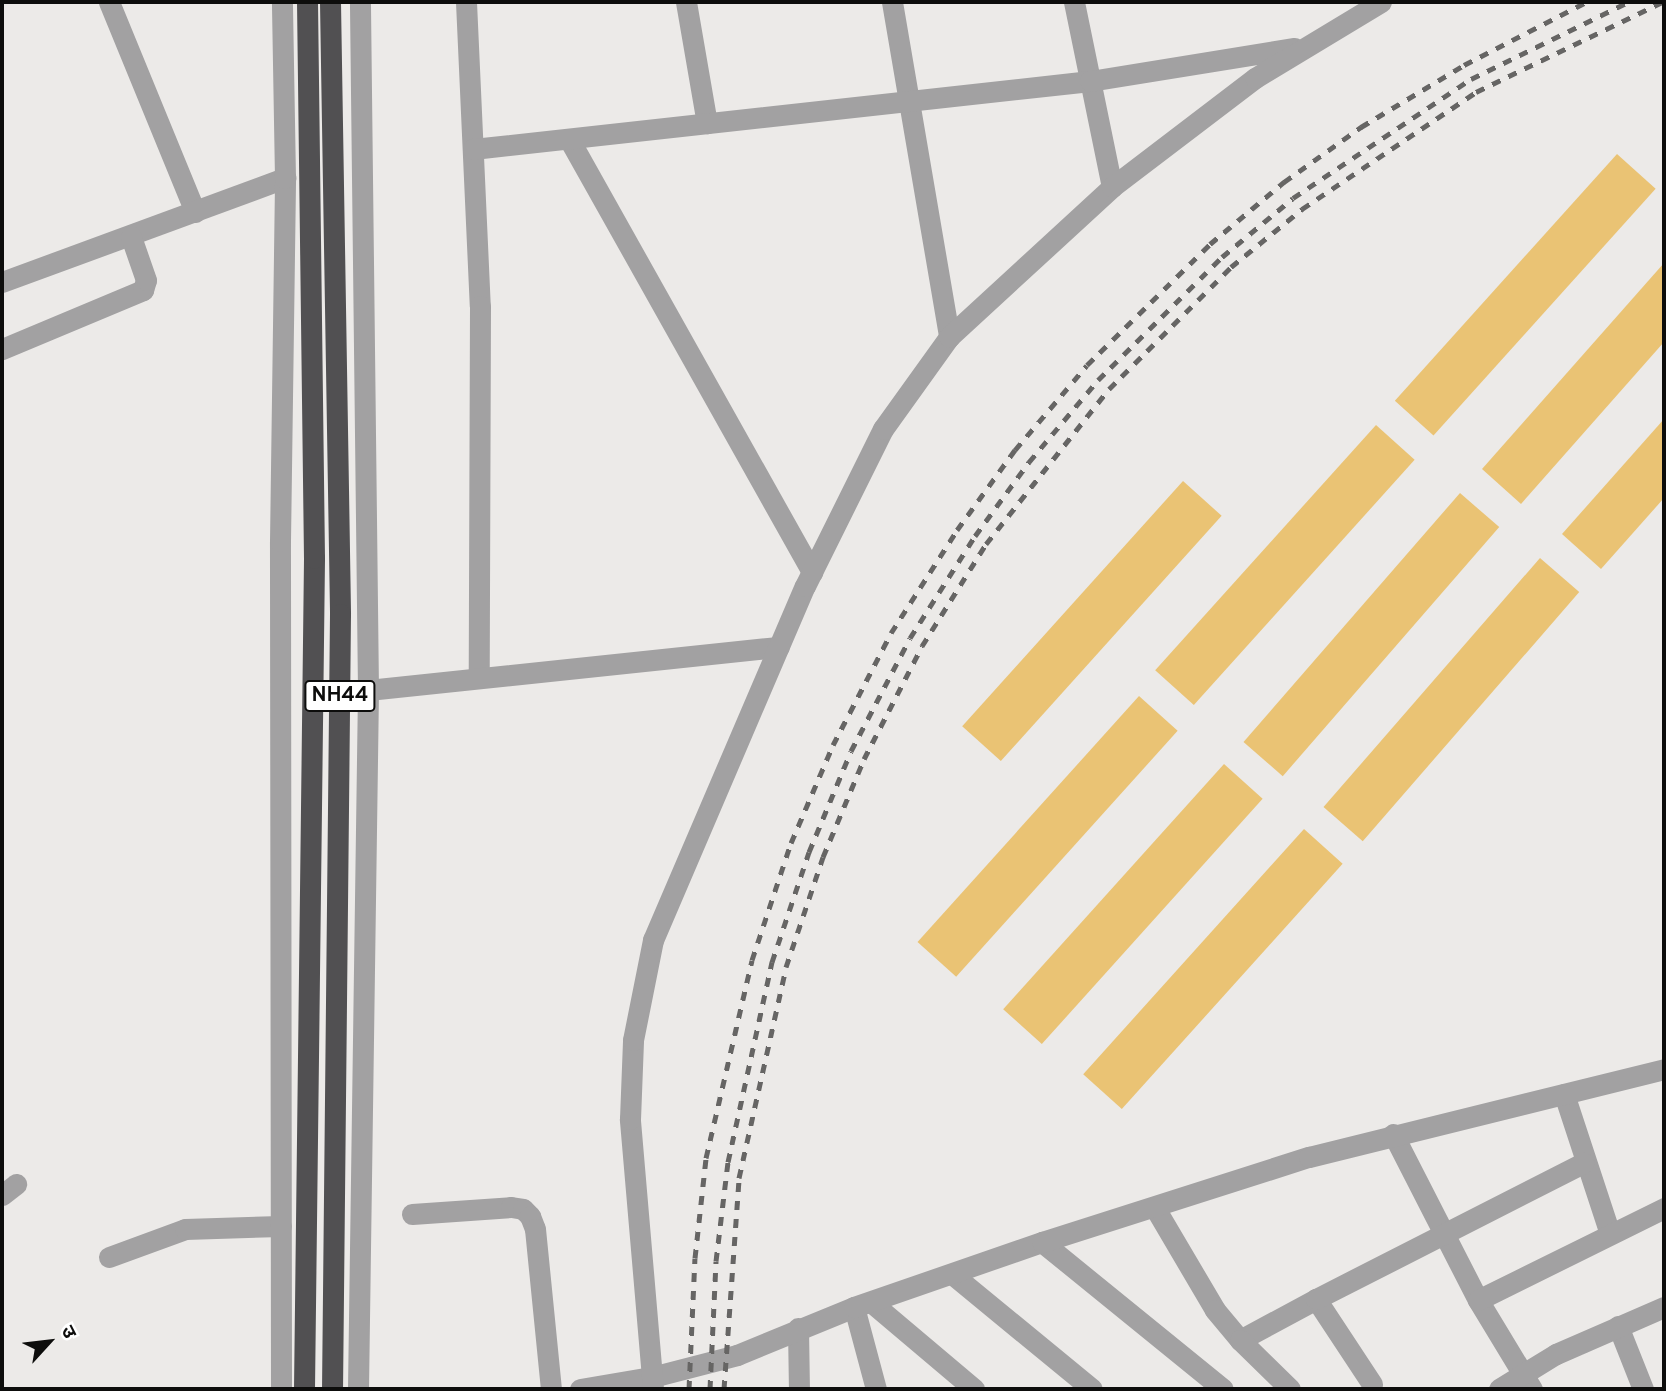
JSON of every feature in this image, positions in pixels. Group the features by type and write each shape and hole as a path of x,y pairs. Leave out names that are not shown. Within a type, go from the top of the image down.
{"highway":[{"name":"NH44","path":"304,1389 314,558 307,2"},
{"name":"NH44","path":"330,2 340,614 332,1389"}],"street":[{"path":"108,2 195,212"},
{"path":"281,1389 280,541 285,178 282,2"},
{"path":"358,1389 368,690 360,2"},
{"path":"466,2 480,306 480,678"},
{"path":"686,2 707,123"},
{"path":"892,2 949,337"},
{"path":"1074,2 1112,187"},
{"path":"652,1383 630,1119 638,1005 662,909 812,572 883,429 949,337 1112,187 1214,107 1303,46 1381,2"},
{"path":"473,149 1090,81 1303,46"},
{"path":"569,139 812,572"},
{"path":"2,282 131,237 285,178"},
{"path":"2,349 143,290 146,280 131,237"},
{"path":"368,690 779,646"},
{"path":"582,1389 652,1383 737,1355 798,1328 1042,1242 1393,1134 1664,1069"},
{"path":"1564,1094 1583,1163 1610,1234"},
{"path":"1393,1134 1478,1300 1527,1382"},
{"path":"1240,1340 1443,1232 1583,1163"},
{"path":"412,1214 511,1207 523,1209 530,1216 536,1229 551,1389"},
{"path":"1154,1208 1215,1310 1240,1340 1290,1389"},
{"path":"1478,1300 1664,1208"},
{"path":"109,1257 185,1229 281,1226"},
{"path":"1042,1242 1223,1389"},
{"path":"953,1274 1092,1389"},
{"path":"1316,1299 1373,1384"},
{"path":"863,1304 876,1389"},
{"path":"863,1304 974,1389"},
{"path":"1499,1389 1527,1382 1618,1326 1664,1307"},
{"path":"1618,1326 1643,1389"},
{"path":"798,1328 799,1389"}],"building":[{"path":"1617,154 1656,189 1433,436 1395,401"},
{"path":"1664,263 1664,342 1521,504 1482,469"},
{"path":"1664,419 1664,498 1601,569 1562,534"},
{"path":"1376,425 1415,460 1194,705 1155,670"},
{"path":"1183,481 1222,516 1001,761 962,726"},
{"path":"1460,493 1499,527 1283,776 1244,742"},
{"path":"1540,558 1579,592 1363,841 1324,807"},
{"path":"1139,696 1178,731 956,977 918,942"},
{"path":"1224,764 1263,799 1042,1044 1003,1009"},
{"path":"1304,829 1343,864 1122,1109 1083,1074"}],"railway":[{"path":"689,1389 695,1258 706,1158 752,960 791,843 833,745 891,633 957,530 1015,450 1087,365 1210,244 1284,182 1361,127 1464,65 1586,2"},
{"path":"710,1389 716,1261 728,1162 772,962 809,852 851,751 910,638 975,536 1029,462 1098,380 1222,257 1293,198 1471,79 1628,2"},
{"path":"724,1389 739,1178 786,967 823,857 864,759 922,646 986,544 1109,389 1231,267 1302,209 1476,92 1662,2"}]}
